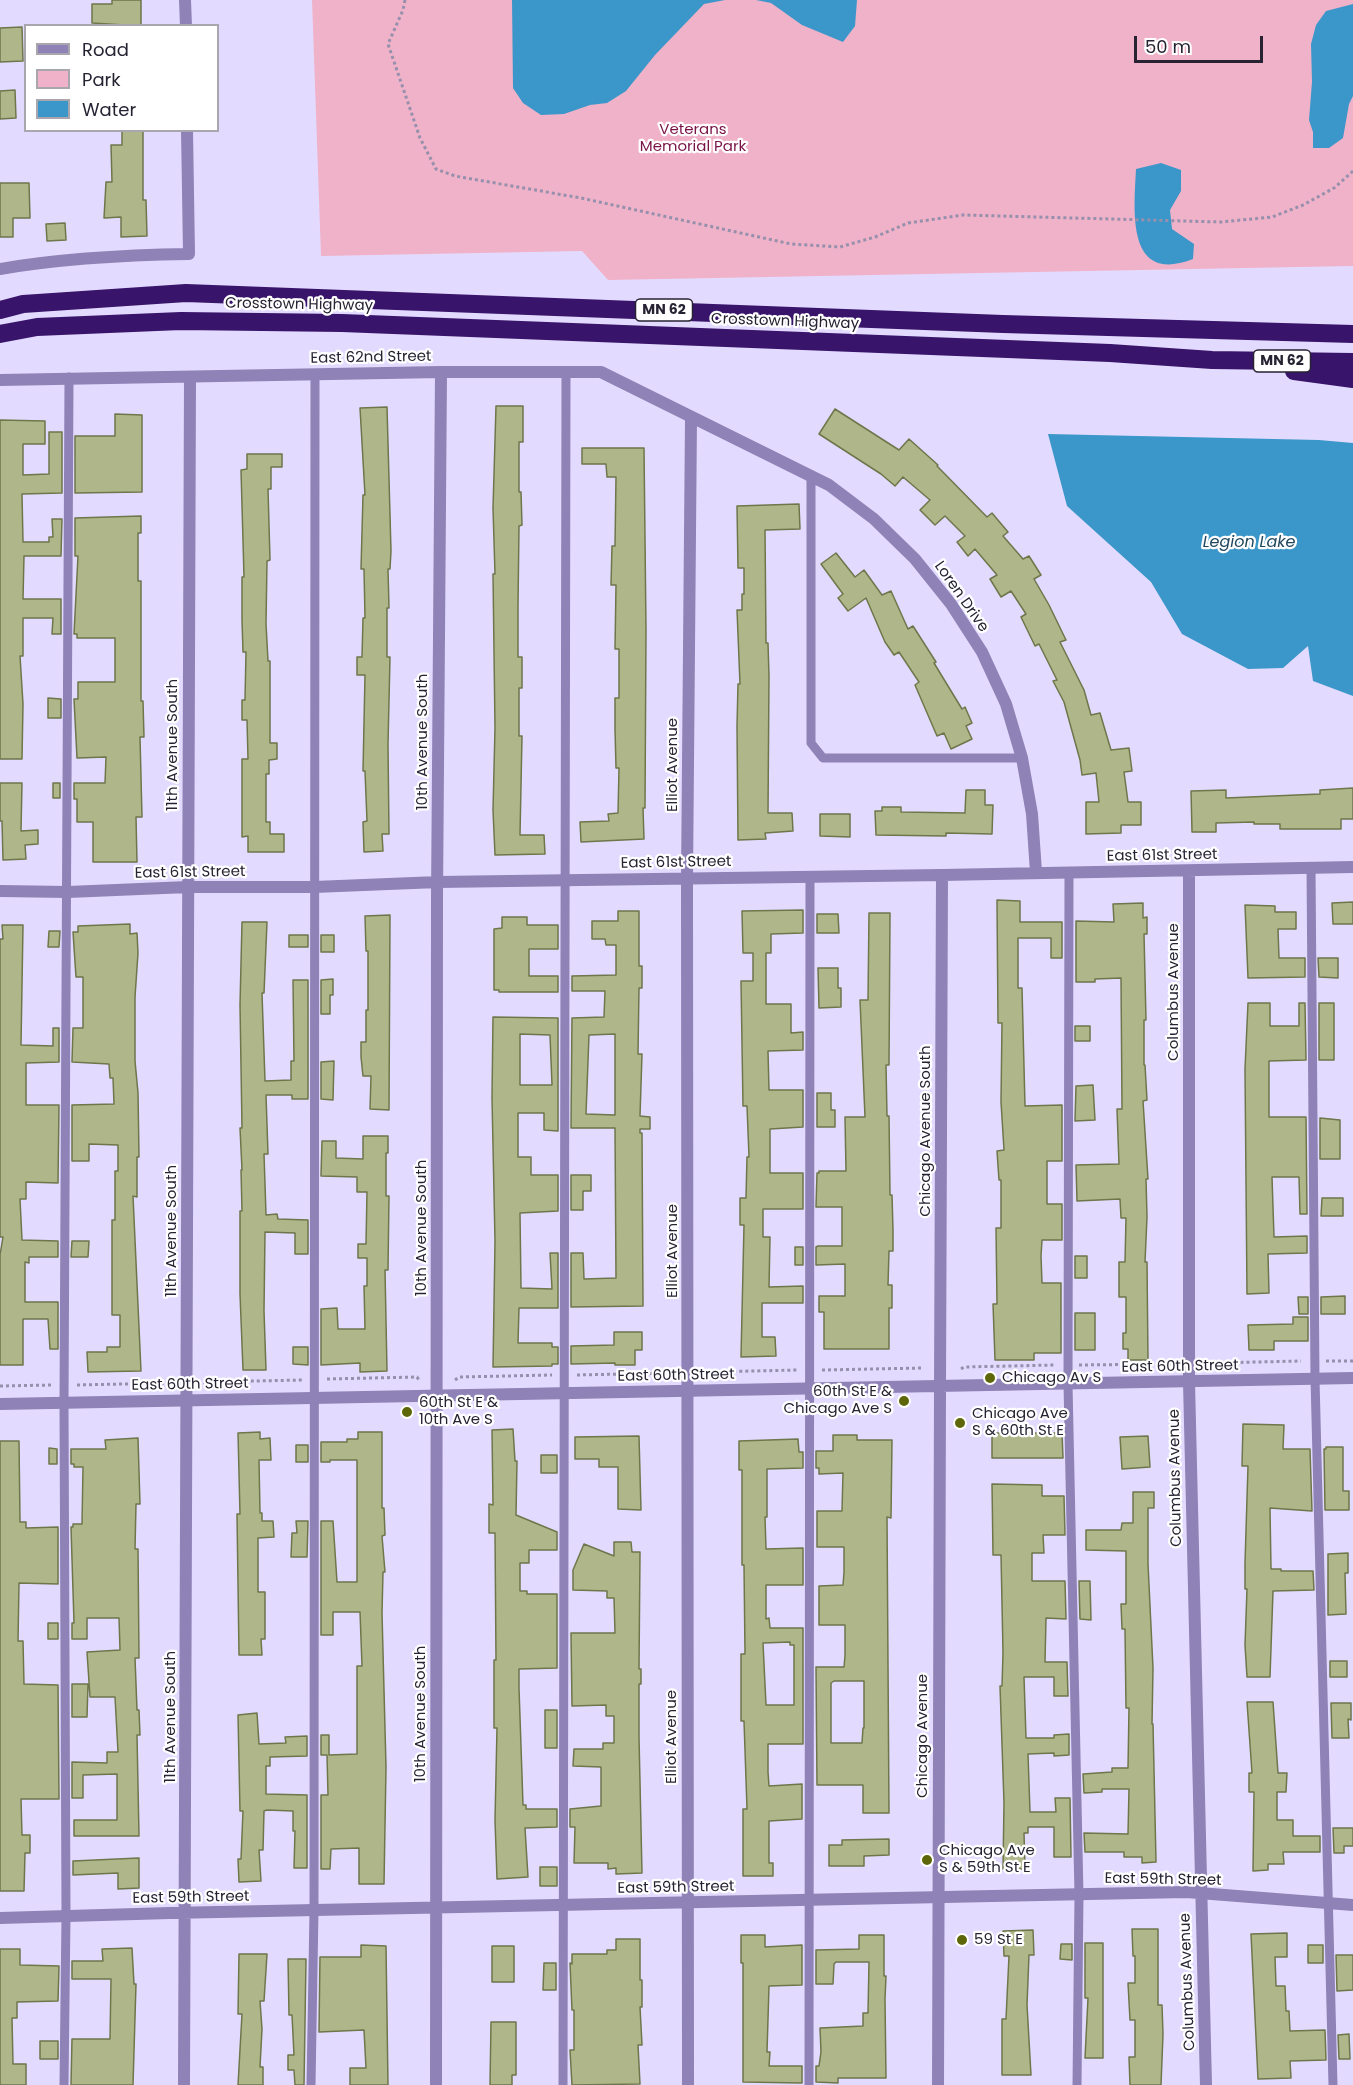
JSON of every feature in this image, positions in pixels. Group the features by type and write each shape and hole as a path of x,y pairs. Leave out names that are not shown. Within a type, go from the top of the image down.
{"highway":[{"name":"Crosstown Highway","path":"0,310 23,304 186,293 1003,324 1353,334"},
{"name":"Crosstown Highway","path":"0,334 37,327 182,321 342,323 1110,353 1212,360 1353,362"},
{"path":"1212,360 1353,379"}],"street":[{"path":"186,0 186,24"},
{"path":"0,269 121,255 189,254 187,132"},
{"name":"East 62nd Street","path":"0,380 441,372 601,372 727,435"},
{"name":"10th Avenue South","path":"436,2085 441,372"},
{"name":"11th Avenue South","path":"184,2085 190,377"},
{"name":"Elliot Avenue","path":"688,2085 687,878 691,418"},
{"name":"Loren Drive","path":"727,435 829,485 874,519 915,559 951,604 982,652 1006,704 1022,758 1032,814 1036,872"},
{"name":"East 61st Street","path":"0,891 68,892 438,882 1353,867"},
{"name":"Columbus Avenue","path":"1189,871 1189,1382 1206,2085"},
{"name":"Chicago Avenue South","path":"940,1387 942,875"},
{"name":"East 60th Street","path":"0,1404 1353,1378"},
{"name":"Chicago Avenue","path":"938,2085 940,1387"},
{"name":"East 59th Street","path":"0,1918 185,1912 1200,1893 1353,1905"}],"lane":[{"path":"563,2085 566,371"},
{"path":"311,2085 314,1911 315,374"},
{"path":"64,2085 66,1916 64,1385 69,377"},
{"path":"811,477 811,743 823,758 1022,758"},
{"path":"1311,867 1315,1379 1333,2085"},
{"path":"1069,872 1068,1384 1078,1895 1077,2085"},
{"path":"809,2085 810,876"}],"path":[{"path":"405,0 388,44 420,138 436,168 455,176 580,198 792,244 840,246 874,237 908,223 963,215 1221,222 1272,217 1303,205 1334,188 1353,171"},
{"path":"1207,1364 1208,1361 1214,1363 1353,1361"},
{"path":"0,1386 169,1383 173,1386"}],"green space":[{"name":"Veterans Memorial Park","path":"312,0 1353,0 1353,266 608,280 582,251 321,256"}],"water":[{"path":"512,0 725,0 704,4 655,55 626,91 607,103 590,105 564,114 541,115 523,103 513,88"},
{"path":"756,0 857,0 855,26 843,42 802,25 771,3"},
{"path":"1353,4 1353,96 1349,104 1343,138 1329,148 1313,148 1313,132 1309,120 1312,82 1311,44 1316,25 1326,11"},
{"path":"1161,163 1181,170 1181,191 1170,210 1172,229 1194,244 1193,259 1171,264 1156,262 1145,253 1135,223 1136,169"},
{"name":"Legion Lake","path":"1048,434 1319,440 1353,443 1353,696 1313,681 1308,646 1283,668 1248,669 1182,634 1151,582 1067,506"}],"building":[{"path":"112,0 141,0 141,24 92,23 92,4 112,4"},
{"path":"22,27 23,61 0,62 0,28"},
{"path":"15,90 16,118 0,119 0,91"},
{"path":"122,132 143,132 143,200 146,200 147,236 121,237 121,217 104,218 106,182 112,182 111,145 122,145"},
{"path":"0,183 29,183 30,218 13,218 13,237 0,237"},
{"path":"65,223 66,240 47,241 46,224"},
{"path":"496,406 523,406 523,442 519,442 519,492 521,492 522,525 519,526 518,606 518,657 522,657 522,688 519,688 519,736 522,736 520,835 544,835 545,854 495,855 493,508"},
{"path":"387,407 391,551 390,569 388,569 389,608 387,608 387,657 390,657 389,834 382,834 383,851 364,852 363,822 367,821 365,771 363,771 365,675 357,675 357,657 362,657 363,618 365,618 364,569 361,569 363,495 365,495 360,408"},
{"path":"835,409 899,450 909,439 938,465 987,517 992,513 1008,532 1003,536 1023,559 1029,556 1041,575 1034,579 1066,640 1060,642 1084,690 1091,715 1100,713 1111,750 1129,748 1132,771 1124,772 1128,802 1141,802 1141,825 1121,825 1121,833 1086,834 1086,802 1099,802 1096,773 1082,775 1064,702 1053,681 1057,680 1039,644 1035,646 1021,617 1026,614 1011,591 1001,597 990,579 997,575 975,549 968,556 957,542 965,536 945,516 935,525 920,510 930,500 903,477 895,486 881,474 819,434"},
{"path":"115,414 142,415 142,492 75,493 75,436 115,436"},
{"path":"0,420 45,421 45,444 23,444 23,475 49,474 49,432 62,432 62,493 22,494 23,542 49,542 49,537 53,537 52,519 62,519 61,556 24,556 23,599 61,599 61,634 52,634 53,618 23,618 23,656 20,656 23,704 22,759 0,759"},
{"path":"582,448 644,448 646,630 644,839 581,842 580,822 609,821 608,814 618,813 619,768 616,768 615,698 619,698 619,649 615,649 616,585 611,585 612,546 615,546 616,477 607,477 606,464 582,464"},
{"path":"247,454 282,454 282,467 271,467 271,489 268,489 270,560 267,561 266,624 268,661 270,661 270,743 277,743 277,759 269,760 269,774 266,774 266,822 270,822 270,834 284,834 284,852 248,852 248,836 242,837 242,759 248,759 247,720 242,720 242,700 245,700 246,652 243,652 242,620 242,577 244,577 241,470 247,469"},
{"path":"799,504 800,529 765,530 766,643 768,643 769,676 768,813 792,813 793,831 765,833 766,839 738,840 737,726 738,684 740,684 737,610 742,610 744,568 738,568 737,506"},
{"path":"141,516 141,533 138,533 138,581 141,581 141,701 143,701 144,737 140,737 142,817 136,817 137,862 93,862 93,822 77,822 74,783 105,783 106,757 77,758 74,699 78,699 78,682 115,682 115,638 77,638 77,634 74,634 78,556 75,556 75,518"},
{"path":"836,553 855,577 864,570 882,595 891,591 908,629 913,626 962,709 965,707 972,723 966,726 972,739 951,749 944,733 937,736 915,685 919,682 899,652 894,655 885,642 866,598 848,611 838,598 843,594 821,564"},
{"path":"48,698 61,699 61,718 48,718"},
{"path":"0,783 22,783 21,831 38,830 38,844 25,845 26,859 3,860"},
{"path":"53,783 60,783 60,798 53,798"},
{"path":"1353,788 1353,819 1341,819 1341,829 1280,829 1280,824 1254,824 1254,822 1216,823 1216,832 1192,832 1191,791 1226,790 1226,798 1320,794 1320,790"},
{"path":"966,790 985,790 985,805 993,805 992,834 876,835 875,811 882,811 882,807 901,807 901,812 965,813"},
{"path":"820,814 850,814 850,837 820,836"},
{"path":"997,900 1020,901 1020,922 1062,922 1062,958 1051,958 1051,938 1018,938 1018,988 1022,988 1025,1106 1062,1105 1062,1161 1047,1161 1047,1204 1062,1204 1062,1240 1042,1240 1041,1256 1042,1283 1061,1283 1061,1353 1034,1353 1034,1360 995,1360 993,1304 997,1304 996,1228 1001,1228 1001,1180 999,1180 997,1151 1004,1150 1001,1102 1002,1023 998,1023"},
{"path":"1353,902 1353,924 1333,924 1332,903"},
{"path":"1143,903 1143,918 1147,917 1147,934 1144,934 1146,1020 1144,1020 1144,1065 1147,1100 1143,1101 1148,1179 1146,1179 1145,1262 1147,1262 1148,1360 1128,1360 1128,1349 1123,1349 1123,1333 1126,1333 1126,1297 1119,1297 1119,1262 1125,1262 1126,1218 1121,1218 1120,1199 1077,1201 1076,1165 1119,1164 1117,1109 1122,1109 1121,978 1076,982 1076,921 1114,922 1113,904"},
{"path":"1245,905 1275,906 1275,912 1296,912 1296,929 1278,929 1279,958 1305,958 1305,977 1248,978"},
{"path":"803,910 803,933 771,934 771,953 766,953 766,1004 791,1004 791,1033 803,1032 803,1050 768,1051 769,1090 803,1090 803,1127 770,1129 770,1173 803,1173 803,1209 763,1209 763,1237 770,1237 769,1287 803,1286 803,1303 762,1303 762,1337 775,1337 776,1356 741,1357 744,1225 740,1225 740,1198 746,1198 747,1157 749,1157 747,1106 743,1106 741,981 753,981 753,953 743,953 742,911"},
{"path":"618,911 639,911 639,966 642,966 642,988 639,988 638,1054 642,1054 640,1116 650,1117 650,1129 640,1129 642,1133 643,1306 571,1307 571,1253 583,1253 584,1279 616,1278 615,1128 571,1128 572,1018 604,1017 605,991 572,991 572,976 616,975 616,945 606,945 605,939 592,939 592,921 618,921","holes":["615,1034 615,1115 586,1114 589,1035"]},
{"path":"869,913 890,913 889,1065 886,1065 893,1251 889,1251 888,1285 892,1285 892,1308 889,1308 889,1349 824,1349 824,1312 819,1312 819,1296 845,1296 845,1264 816,1265 816,1247 842,1246 842,1207 816,1207 817,1173 819,1171 846,1171 845,1117 865,1117 860,1000 868,1000"},
{"path":"817,914 838,914 839,933 817,933"},
{"path":"390,915 389,1110 370,1109 371,1076 363,1076 361,1057 361,1042 366,1042 366,1010 368,1010 368,951 366,951 365,916"},
{"path":"502,917 527,917 527,925 558,925 558,949 529,949 529,976 558,976 558,992 499,992 499,990 494,990 494,929 502,928"},
{"path":"242,922 267,922 264,993 262,993 265,1081 291,1080 291,1061 294,1061 293,980 308,980 308,1099 292,1099 292,1095 266,1095 268,1154 264,1154 266,1215 277,1214 278,1219 308,1220 308,1254 295,1254 295,1233 265,1232 266,1370 243,1370 240,1294"},
{"path":"130,924 130,934 137,933 138,953 135,1061 139,1157 137,1157 137,1197 133,1196 141,1371 88,1372 87,1352 107,1352 107,1347 120,1347 120,1315 112,1315 112,1220 115,1220 115,1171 118,1171 118,1145 89,1144 89,1161 72,1161 72,1105 114,1104 113,1078 110,1078 109,1064 72,1062 73,1028 83,1028 83,977 76,977 73,932 78,932 78,926"},
{"path":"2,925 23,925 21,1045 53,1046 53,1028 59,1028 59,1062 26,1063 26,1105 59,1105 58,1183 26,1182 26,1199 20,1199 22,1240 58,1241 58,1257 29,1257 29,1263 25,1262 25,1302 58,1302 58,1349 50,1349 48,1319 23,1319 23,1365 0,1365 0,1255 3,1237 0,1237 0,939 3,939"},
{"path":"49,931 60,931 59,947 48,947"},
{"path":"289,935 308,935 308,947 289,947"},
{"path":"321,935 334,935 334,952 321,952"},
{"path":"1318,958 1338,958 1338,978 1319,977"},
{"path":"818,968 838,968 841,1007 819,1008"},
{"path":"333,979 330,1014 321,1014 321,980"},
{"path":"1248,1003 1270,1003 1270,1026 1299,1026 1299,1003 1305,1003 1306,1060 1269,1061 1269,1117 1306,1117 1307,1214 1300,1214 1299,1177 1272,1177 1274,1237 1307,1236 1307,1253 1268,1254 1269,1293 1247,1294 1245,1069"},
{"path":"1319,1003 1334,1003 1334,1060 1319,1060"},
{"path":"493,1017 558,1018 558,1131 544,1130 544,1113 518,1113 518,1157 531,1157 531,1175 558,1175 558,1211 520,1213 521,1288 552,1289 550,1253 558,1253 558,1308 519,1308 518,1343 552,1343 552,1347 558,1347 558,1364 552,1364 552,1366 493,1367 495,1241","holes":["520,1034 550,1035 552,1085 520,1085"]},
{"path":"1075,1026 1090,1026 1090,1041 1075,1041"},
{"path":"334,1061 333,1100 321,1099 321,1062"},
{"path":"1093,1085 1095,1120 1075,1121 1076,1086"},
{"path":"817,1093 831,1093 831,1110 835,1110 835,1127 817,1127"},
{"path":"1320,1118 1340,1120 1340,1159 1320,1159"},
{"path":"363,1136 388,1136 386,1196 389,1196 388,1270 385,1270 387,1371 360,1372 360,1363 321,1365 321,1309 337,1308 338,1329 365,1329 364,1286 367,1286 367,1258 358,1258 358,1244 366,1244 367,1192 357,1192 357,1177 321,1176 322,1141 336,1141 336,1158 363,1159"},
{"path":"571,1175 591,1175 591,1191 583,1191 583,1210 571,1210"},
{"path":"1322,1198 1343,1198 1343,1216 1321,1216"},
{"path":"72,1241 89,1241 88,1257 71,1257"},
{"path":"795,1247 803,1247 803,1265 795,1265"},
{"path":"1075,1256 1087,1256 1087,1278 1075,1278"},
{"path":"1345,1296 1345,1314 1321,1314 1321,1297"},
{"path":"1298,1297 1308,1297 1308,1314 1299,1314"},
{"path":"1075,1313 1095,1313 1095,1350 1075,1350"},
{"path":"1293,1317 1308,1317 1308,1341 1274,1341 1274,1350 1249,1350 1248,1325 1293,1324"},
{"path":"614,1332 642,1332 642,1350 635,1350 635,1365 571,1364 571,1346 614,1345"},
{"path":"293,1347 308,1347 308,1365 293,1364"},
{"path":"1243,1424 1284,1425 1283,1449 1310,1449 1312,1511 1270,1508 1271,1569 1313,1571 1314,1590 1273,1591 1270,1677 1247,1677 1245,1563 1248,1466 1242,1466"},
{"path":"513,1429 515,1461 517,1461 516,1515 557,1532 557,1550 529,1550 529,1563 520,1563 520,1591 527,1591 527,1594 557,1594 557,1668 519,1669 519,1688 523,1805 526,1805 526,1809 557,1809 557,1827 525,1828 528,1877 497,1879 495,1820 497,1728 494,1728 495,1533 489,1533 489,1504 493,1505 492,1430"},
{"path":"260,1432 260,1439 270,1438 271,1460 259,1460 260,1513 262,1513 262,1521 273,1521 274,1537 258,1538 258,1592 265,1592 265,1639 261,1639 262,1655 239,1655 238,1433"},
{"path":"358,1432 382,1432 382,1508 384,1508 385,1535 382,1536 385,1572 383,1572 382,1613 386,1767 384,1884 359,1884 359,1848 331,1849 330,1869 321,1869 321,1795 328,1795 327,1755 321,1755 321,1735 329,1735 329,1755 357,1754 357,1666 362,1666 360,1612 333,1612 333,1635 321,1635 321,1521 333,1521 337,1582 357,1582 357,1460 321,1462 321,1442 347,1442 347,1439 358,1439"},
{"path":"992,1433 1062,1433 1063,1458 992,1458"},
{"path":"833,1435 857,1435 857,1440 892,1440 891,1518 887,1517 889,1813 863,1813 863,1785 817,1785 816,1667 844,1667 845,1656 845,1625 819,1625 819,1586 843,1585 844,1573 844,1547 817,1547 817,1511 842,1511 843,1473 819,1474 819,1468 816,1468 816,1451 833,1451","holes":["834,1681 864,1681 862,1743 831,1743 831,1683"]},
{"path":"639,1436 641,1510 618,1509 618,1467 599,1467 599,1459 575,1459 575,1437"},
{"path":"1148,1436 1150,1467 1122,1469 1120,1437"},
{"path":"138,1438 140,1504 136,1504 135,1549 138,1549 139,1658 135,1658 140,1735 137,1735 139,1836 74,1836 74,1820 117,1820 117,1774 83,1775 83,1798 72,1798 72,1762 107,1763 107,1752 118,1752 115,1697 90,1697 87,1652 120,1650 119,1618 87,1618 87,1639 72,1639 72,1623 74,1623 71,1527 73,1524 82,1524 83,1467 74,1467 74,1464 71,1464 71,1449 106,1449 105,1440"},
{"path":"798,1439 799,1452 803,1452 803,1468 767,1469 766,1549 803,1548 803,1585 766,1585 766,1619 769,1618 770,1628 803,1628 803,1744 768,1744 769,1786 802,1784 802,1819 769,1821 769,1863 773,1863 773,1876 743,1876 743,1809 747,1809 744,1721 741,1721 741,1654 745,1654 742,1470 739,1470 739,1441","holes":["790,1642 790,1645 794,1645 794,1705 766,1705 763,1643"]},
{"path":"0,1441 19,1441 20,1522 26,1522 26,1528 58,1527 58,1584 19,1583 18,1641 23,1641 24,1684 58,1685 59,1799 21,1799 22,1835 30,1835 30,1853 25,1853 24,1891 0,1891"},
{"path":"296,1445 308,1445 308,1462 296,1462"},
{"path":"1343,1447 1343,1491 1349,1491 1349,1510 1325,1510 1324,1449"},
{"path":"49,1448 57,1449 57,1464 49,1464"},
{"path":"541,1455 557,1455 557,1473 541,1473"},
{"path":"992,1484 1042,1485 1042,1496 1064,1496 1065,1535 1043,1535 1044,1553 1032,1553 1032,1581 1065,1581 1066,1619 1046,1618 1045,1662 1067,1662 1068,1696 1054,1696 1054,1677 1024,1677 1026,1738 1054,1738 1054,1735 1069,1734 1069,1755 1028,1754 1030,1812 1056,1812 1055,1798 1070,1798 1071,1857 1054,1857 1054,1827 1028,1827 1028,1833 1024,1833 1025,1869 1003,1869 1004,1803 1000,1686 1002,1686 1003,1653 1001,1555 993,1555"},
{"path":"1133,1492 1154,1492 1154,1508 1148,1508 1148,1564 1153,1668 1152,1724 1156,1862 1142,1863 1142,1857 1124,1857 1124,1852 1085,1852 1084,1833 1128,1834 1129,1789 1102,1789 1102,1792 1084,1793 1083,1774 1112,1772 1112,1768 1128,1768 1129,1708 1126,1708 1125,1629 1122,1629 1121,1604 1126,1604 1126,1551 1086,1550 1086,1530 1121,1530 1122,1523 1133,1523"},
{"path":"296,1521 308,1521 307,1557 291,1557 292,1533 297,1533"},
{"path":"614,1542 631,1542 632,1552 640,1552 639,1737 642,1873 616,1874 616,1868 608,1869 608,1863 574,1863 575,1827 570,1827 570,1809 601,1806 601,1767 573,1766 574,1749 603,1749 603,1743 614,1743 614,1716 606,1716 606,1705 572,1706 571,1633 615,1633 614,1598 607,1598 607,1591 573,1590 573,1570 584,1544 614,1556"},
{"path":"1348,1553 1348,1573 1345,1573 1346,1614 1328,1615 1328,1554"},
{"path":"1079,1581 1090,1581 1091,1620 1080,1619"},
{"path":"48,1623 58,1623 58,1639 48,1639"},
{"path":"1330,1661 1347,1661 1347,1677 1330,1677"},
{"path":"72,1684 88,1684 87,1717 72,1717"},
{"path":"1247,1702 1273,1702 1278,1773 1287,1773 1286,1792 1277,1792 1277,1820 1293,1820 1293,1836 1320,1836 1320,1852 1283,1852 1284,1864 1268,1864 1268,1870 1253,1871 1254,1792 1249,1792 1249,1773 1252,1773"},
{"path":"1331,1703 1351,1703 1351,1720 1348,1719 1349,1738 1332,1738"},
{"path":"545,1710 557,1710 557,1748 545,1748"},
{"path":"257,1713 259,1744 286,1743 285,1737 307,1736 307,1756 270,1757 270,1766 266,1766 266,1794 307,1795 307,1868 294,1868 293,1811 267,1810 264,1811 263,1850 259,1850 261,1881 239,1882 238,1859 241,1859 243,1811 240,1811 238,1715"},
{"path":"1333,1828 1353,1828 1353,1846 1344,1846 1344,1853 1334,1853"},
{"path":"889,1839 889,1855 864,1856 864,1866 829,1866 829,1845 842,1845 842,1840"},
{"path":"139,1858 139,1888 118,1889 118,1873 73,1875 73,1861"},
{"path":"540,1867 557,1867 557,1886 540,1886"},
{"path":"1132,1929 1158,1929 1158,2005 1162,2005 1163,2034 1161,2085 1130,2085 1129,2057 1135,2057 1135,2020 1130,2020 1128,1983 1135,1983"},
{"path":"1033,1930 1034,1955 1029,1955 1027,2005 1031,2075 1002,2075 1002,2019 1006,2019 1009,1956 1004,1956 1003,1931"},
{"path":"1287,1933 1287,1957 1275,1957 1276,1986 1285,1986 1290,2031 1325,2030 1326,2060 1290,2061 1291,2078 1258,2079 1251,1934"},
{"path":"741,1935 765,1935 765,1947 802,1945 802,1985 769,1986 767,2052 770,2052 769,2066 802,2066 802,2083 743,2082"},
{"path":"859,1935 884,1935 886,2078 838,2078 838,2083 816,2082 816,2066 819,2066 821,2052 820,2028 863,2026 863,2013 868,2013 869,1962 836,1962 833,1984 816,1984 816,1950 859,1949"},
{"path":"616,1939 640,1939 642,2045 638,2045 640,2084 572,2085 570,2050 574,2050 574,2010 572,2010 570,1963 572,1964 572,1954 607,1954 607,1950 616,1950"},
{"path":"1085,1943 1103,1943 1103,2058 1085,2058 1088,1998 1085,1998"},
{"path":"1061,1944 1072,1944 1072,1960 1060,1959"},
{"path":"361,1945 386,1946 388,2085 350,2085 350,2068 366,2068 364,2030 319,2032 320,1957 361,1957"},
{"path":"1308,1945 1323,1945 1323,1963 1308,1963"},
{"path":"492,1946 514,1946 514,1982 492,1982"},
{"path":"132,1948 134,1984 136,1984 133,2085 71,2085 72,2039 110,2039 111,1979 72,1979 72,1961 103,1961 102,1949"},
{"path":"0,1949 20,1949 20,1965 59,1966 58,2001 17,2002 17,2018 12,2018 13,2064 26,2064 26,2085 0,2085"},
{"path":"239,1954 267,1954 264,2001 260,2001 262,2029 260,2067 263,2067 263,2085 238,2085 242,2014 238,2014"},
{"path":"1336,1955 1353,1955 1353,1990 1337,1991"},
{"path":"288,1959 306,1959 304,2085 295,2085 294,2070 288,2070 288,2055 294,2055 292,2015 289,2015"},
{"path":"544,1963 556,1963 556,1990 543,1990"},
{"path":"491,2022 516,2022 516,2075 512,2075 512,2085 490,2085"},
{"path":"1349,2034 1350,2059 1339,2059 1338,2035"},
{"path":"40,2041 58,2041 58,2059 40,2059"}],"place":[{"name":"Chicago Av S","path":"990,1378"},
{"name":"60th St E & Chicago Ave S","path":"904,1401"},
{"name":"60th St E & 10th Ave S","path":"407,1412"},
{"name":"Chicago Ave S & 60th St E","path":"960,1423"},
{"name":"Chicago Ave S & 59th St E","path":"927,1860"},
{"name":"59 St E","path":"962,1940"}]}
